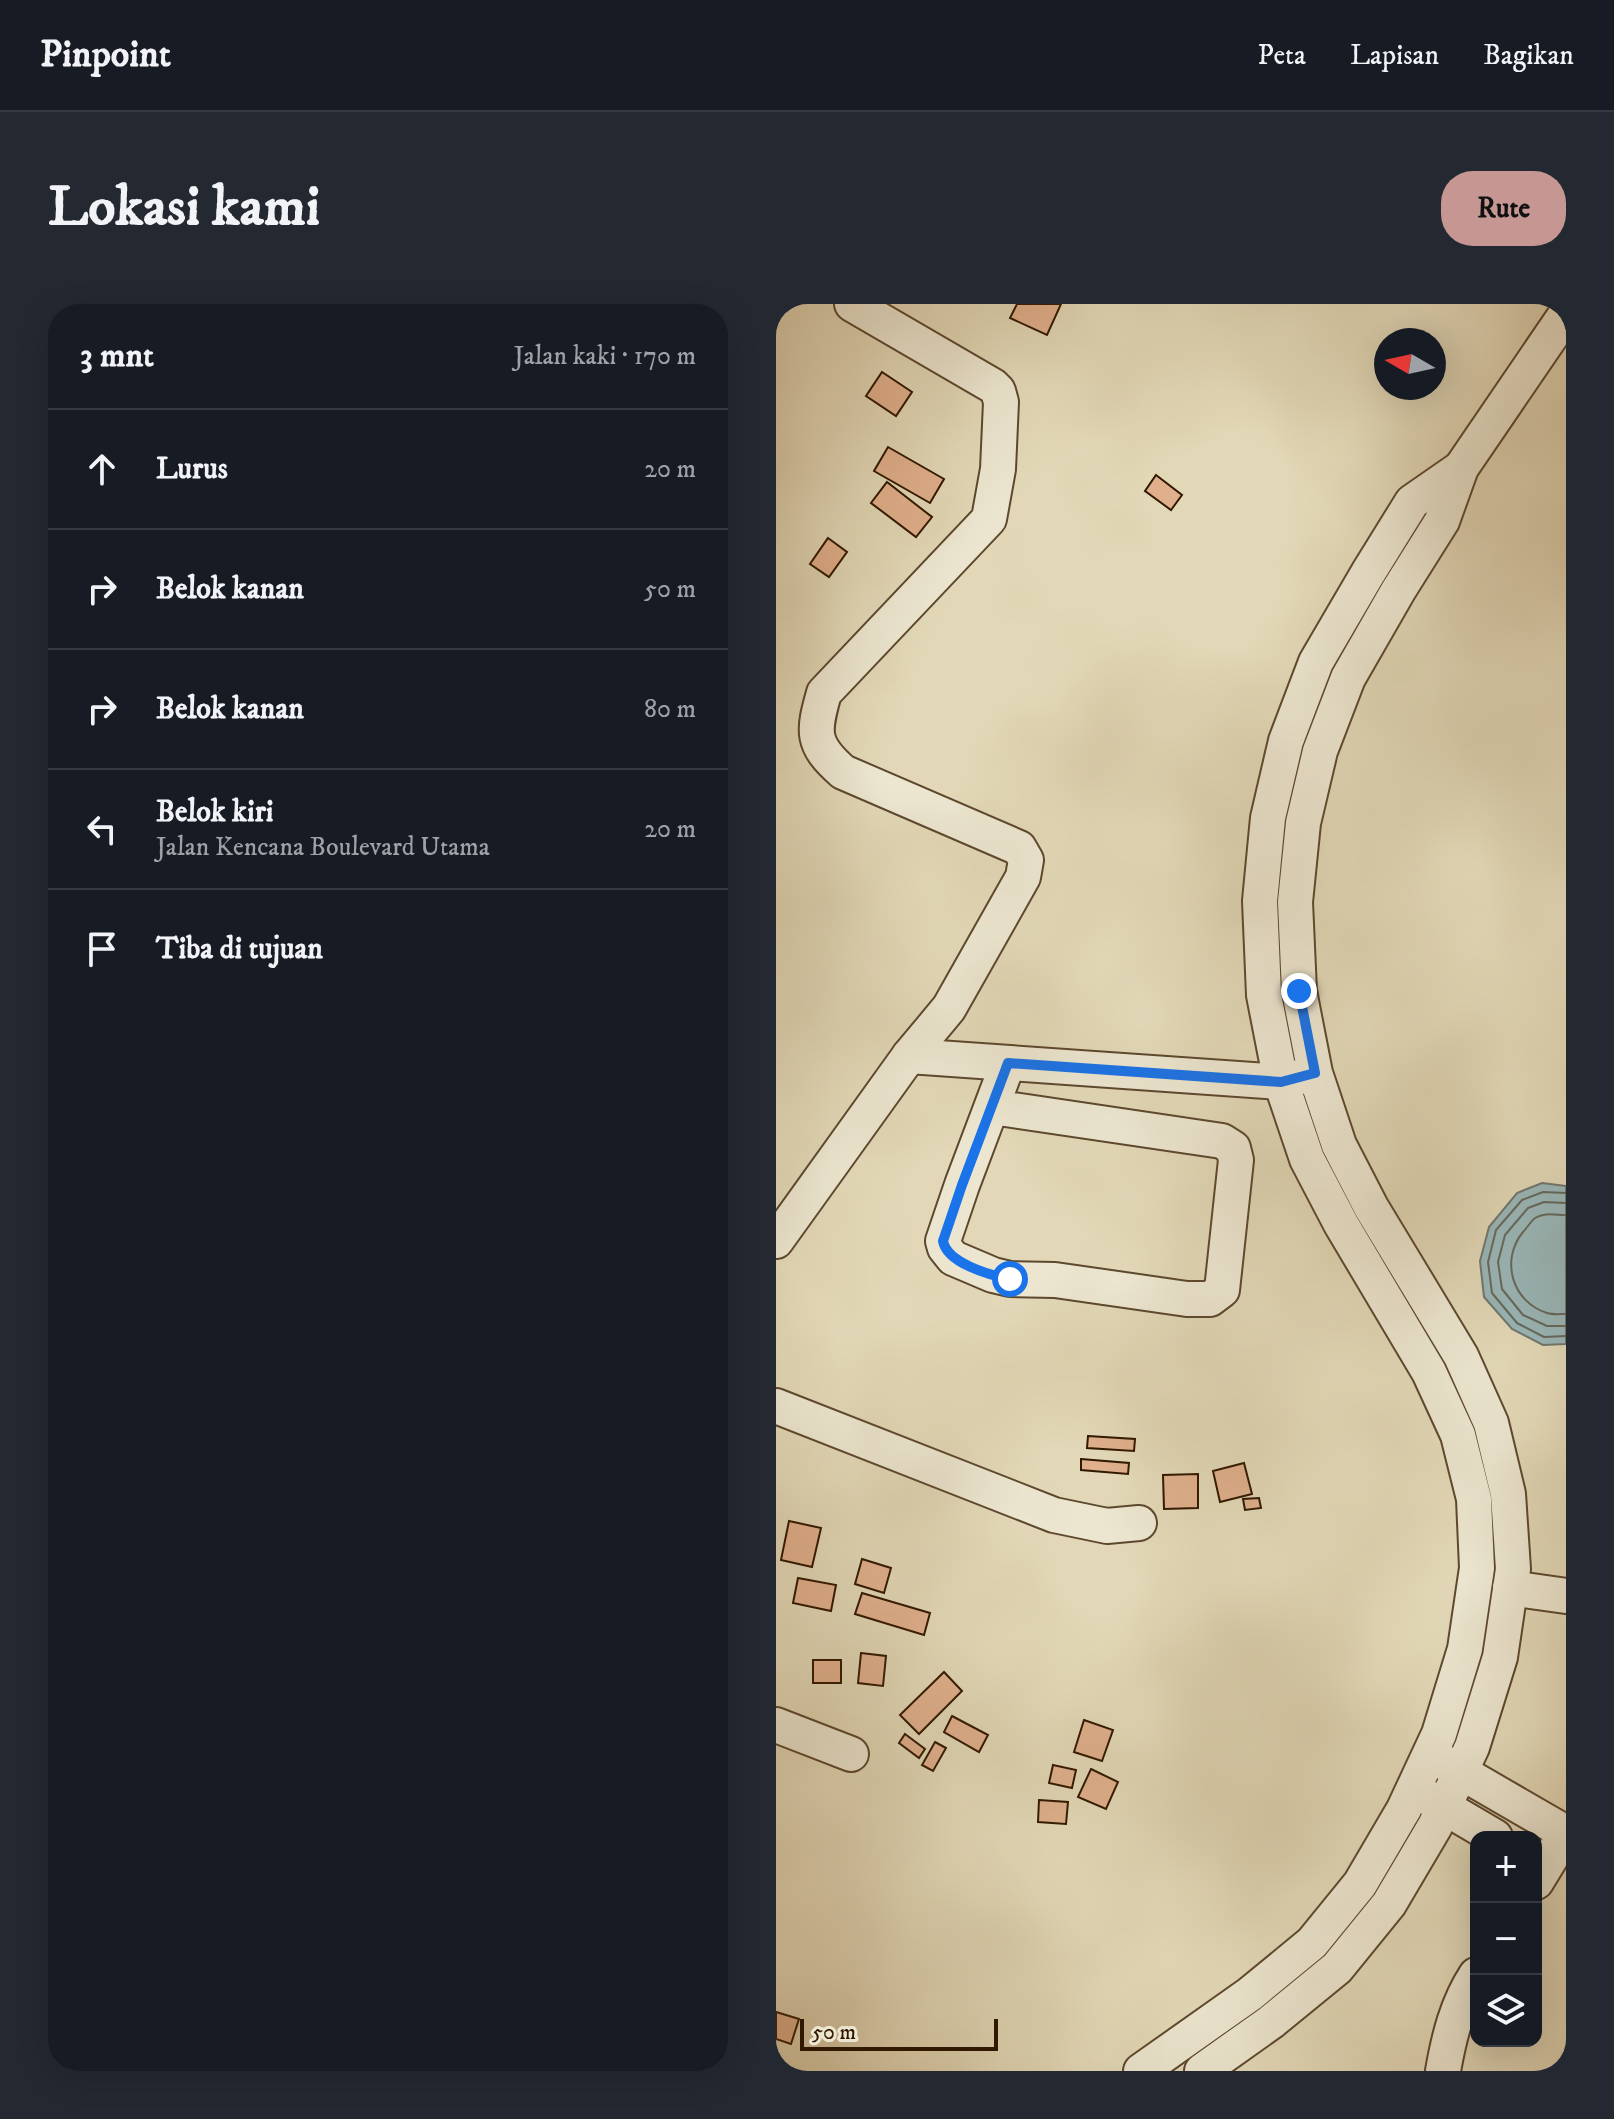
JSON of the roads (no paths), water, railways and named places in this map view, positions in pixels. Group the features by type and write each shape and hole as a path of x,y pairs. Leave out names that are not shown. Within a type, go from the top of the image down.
{"street":[{"path":"776,1241 909,1056 949,1008 1023,877 1026,860 1019,848 843,772 819,746 816,722 824,693 989,519 998,469 1001,402 998,391 852,304"},
{"path":"1202,2071 1271,2022 1337,1968 1389,1904 1435,1826 1472,1747 1500,1657 1513,1569 1508,1494 1491,1423 1461,1356 1371,1207 1339,1145 1315,1073 1299,991 1295,902 1303,823 1320,751 1348,678 1442,521 1461,468 1566,314"},
{"path":"1141,2071 1250,1994 1312,1943 1360,1884 1404,1809 1439,1734 1465,1649 1477,1568 1474,1499 1458,1435 1429,1372 1341,1224 1307,1159 1281,1082 1264,995 1260,901 1268,818 1286,741 1316,662 1412,502 1461,468"},
{"path":"909,1056 1281,1082 1315,1073"},
{"path":"992,1107 1222,1141 1233,1148 1236,1160 1222,1290 1210,1299 1187,1299 1055,1280 1010,1279 953,1258 943,1241 1008,1063"},
{"path":"776,1406 1054,1515 1107,1526 1139,1523"},
{"path":"1510,1588 1566,1596"},
{"path":"776,1725 851,1754"},
{"path":"1429,1754 1566,1833 1546,1872"},
{"path":"1413,1790 1485,1831"},
{"path":"1443,2071 1448,2042 1464,1993 1470,1984"}],"water":[{"path":"1542,1183 1566,1186 1566,1344 1543,1345 1512,1329 1484,1297 1480,1261 1489,1227 1517,1193"}]}
